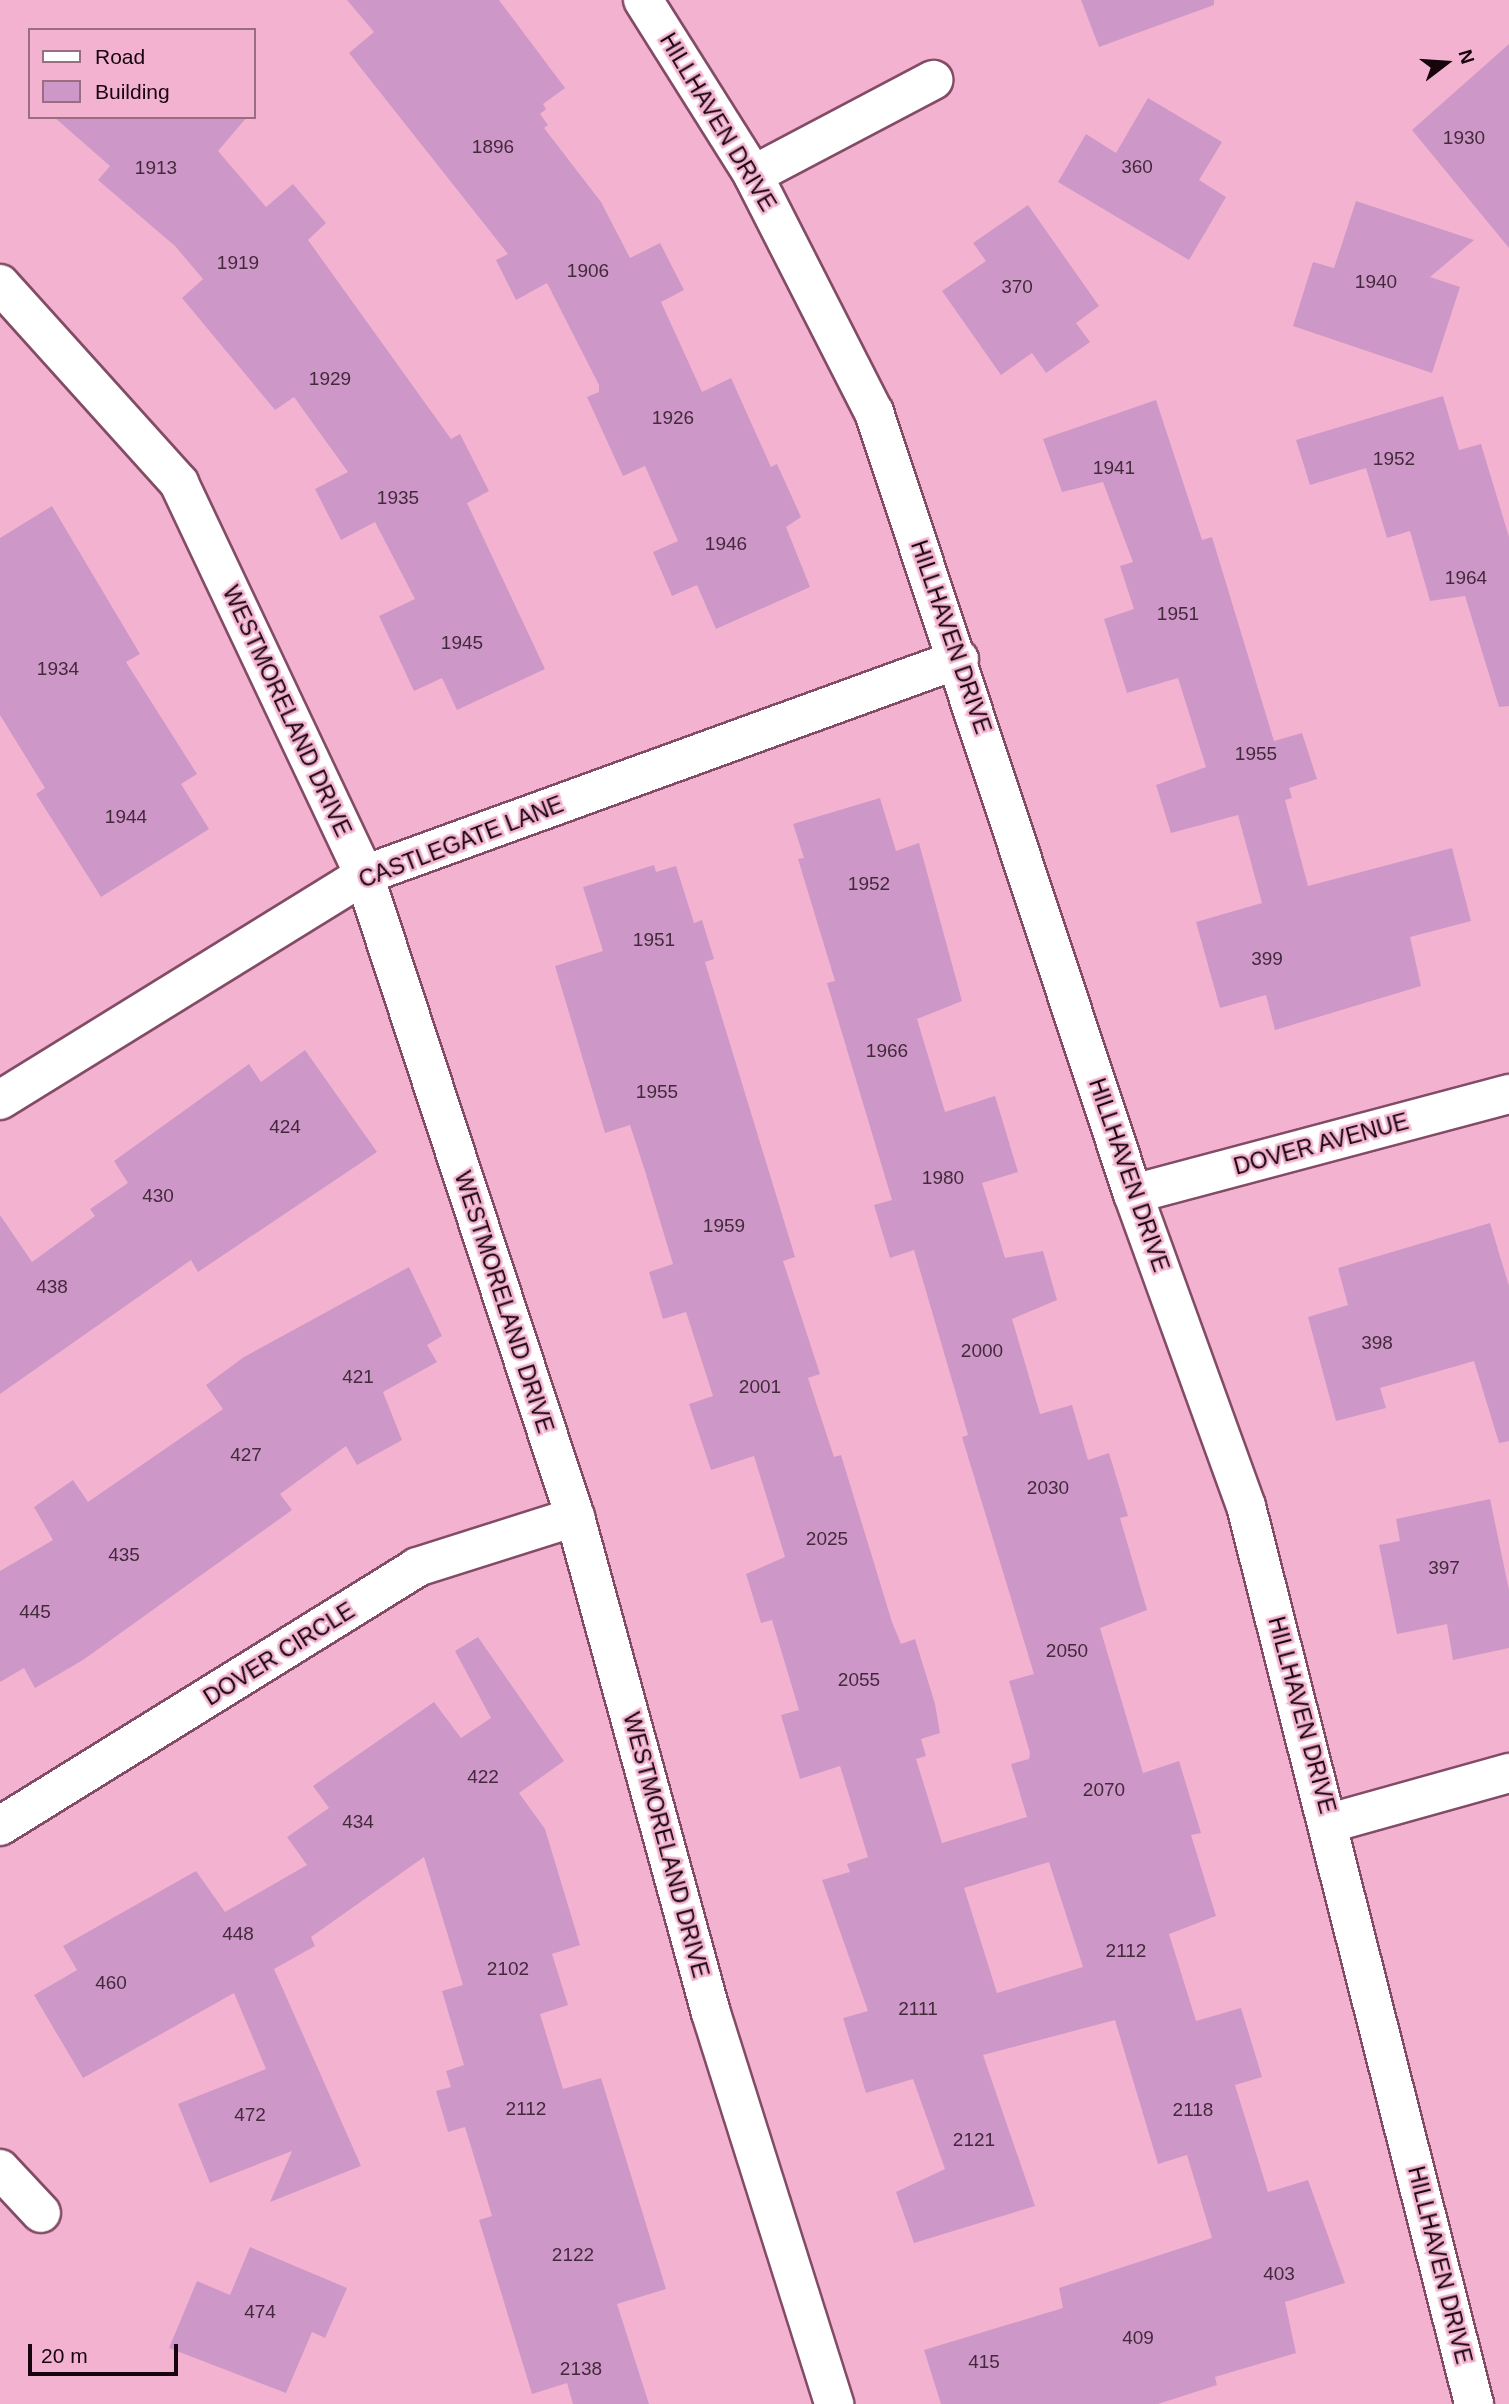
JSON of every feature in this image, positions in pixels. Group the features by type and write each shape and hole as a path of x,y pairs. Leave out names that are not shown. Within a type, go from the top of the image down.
{"street":[{"name":"HILLHAVEN DRIVE","path":"643,0 753,175 874,412 959,659 1133,1194 1246,1506 1331,1823 1474,2404"},
{"path":"753,175 933,80"},
{"name":"WESTMORELAND DRIVE","path":"0,284 179,483 365,875 575,1517 711,2013 834,2404"},
{"name":"CASTLEGATE LANE","path":"0,1100 365,875 959,659"},
{"name":"DOVER AVENUE","path":"1133,1194 1509,1094"},
{"name":"DOVER CIRCLE","path":"0,1826 417,1567 575,1517"},
{"path":"1331,1823 1509,1773"},
{"path":"0,2169 41,2213"}],"building":[{"path":"347,0 499,0 565,88 543,104 546,109 540,114 548,125 544,128 601,202 630,258 660,243 684,290 661,302 702,392 731,378 771,467 777,464 801,517 786,527 810,587 716,629 697,585 672,596 653,552 678,541 645,466 623,476 587,397 599,392 599,385 547,283 516,300 496,260 508,254 349,53 374,32"},
{"path":"1081,0 1214,0 1214,5 1099,47"},
{"path":"1509,44 1509,248 1412,130"},
{"path":"1148,98 1222,142 1199,180 1226,197 1189,260 1058,182 1086,134 1116,153"},
{"path":"56,119 245,119 218,151 266,207 293,184 326,223 308,240 451,439 460,434 489,491 467,503 545,669 457,710 442,678 414,691 379,616 415,599 375,522 341,540 315,489 348,472 294,397 275,410 182,298 203,279 175,246 98,180 110,166"},
{"path":"1356,201 1474,240 1430,277 1460,287 1432,373 1293,326 1313,262 1334,268"},
{"path":"1028,205 1099,306 1076,323 1090,342 1046,373 1032,353 1001,375 942,291 986,261 973,243"},
{"path":"1443,396 1459,450 1481,444 1509,537 1509,706 1499,707 1465,596 1430,601 1410,531 1387,538 1366,468 1310,485 1296,440"},
{"path":"1156,400 1202,540 1212,537 1274,741 1302,733 1317,779 1289,788 1292,798 1285,800 1308,886 1452,848 1471,921 1410,937 1421,986 1275,1030 1266,995 1220,1008 1196,922 1262,903 1238,815 1171,833 1156,785 1206,767 1178,678 1127,693 1104,619 1134,609 1120,566 1133,562 1103,482 1062,492 1043,439"},
{"path":"52,506 140,654 126,662 197,774 181,784 209,829 101,897 36,794 45,788 0,715 0,538"},
{"path":"880,798 896,851 919,843 962,1001 917,1019 945,1112 995,1096 1018,1172 982,1183 1005,1258 1043,1251 1057,1300 1012,1319 1040,1414 1072,1405 1088,1460 1109,1453 1128,1516 1120,1518 1147,1610 1100,1628 1143,1773 1179,1761 1201,1833 1191,1835 1216,1916 1169,1934 1196,2021 1241,2008 1262,2077 1235,2085 1268,2192 1308,2180 1345,2283 1285,2302 1296,2353 1215,2377 1217,2385 1158,2404 941,2404 924,2350 1063,2308 1059,2288 1212,2238 1187,2155 1158,2164 1115,2020 983,2055 1035,2206 914,2243 896,2192 945,2169 913,2079 866,2093 843,2018 868,2011 822,1880 850,1872 847,1864 868,1857 840,1766 800,1779 781,1715 799,1710 772,1620 761,1623 746,1574 785,1557 754,1456 711,1470 689,1404 713,1396 686,1312 663,1319 649,1272 673,1264 645,1171 630,1125 605,1133 555,966 603,951 583,887 654,865 656,872 676,866 694,923 702,920 714,959 705,962 795,1257 783,1261 820,1374 808,1378 834,1457 841,1455 892,1622 901,1644 915,1639 935,1704 940,1733 921,1739 926,1756 916,1759 942,1843 1027,1817 1011,1764 1029,1759 1030,1753 1009,1681 1034,1674 962,1437 968,1435 914,1250 890,1258 874,1205 892,1200 827,983 835,981 798,859 804,858 793,824","holes":["1049,1862 1083,1967 997,1993 964,1888"]},
{"path":"305,1050 377,1152 198,1272 191,1260 0,1394 0,1215 32,1262 95,1216 90,1209 128,1183 114,1161 249,1064 261,1082"},
{"path":"1490,1223 1509,1286 1509,1441 1499,1443 1474,1361 1380,1388 1386,1408 1336,1421 1308,1317 1348,1305 1338,1268"},
{"path":"409,1267 442,1336 427,1345 437,1362 383,1392 402,1440 357,1465 346,1446 280,1494 292,1510 83,1660 35,1688 24,1668 0,1682 0,1571 53,1540 34,1507 73,1480 88,1502 223,1409 206,1385 244,1357"},
{"path":"1490,1499 1509,1590 1509,1648 1453,1660 1447,1624 1397,1634 1379,1545 1400,1541 1396,1519"},
{"path":"478,1637 564,1761 519,1793 545,1829 580,1945 552,1954 568,2005 540,2014 563,2089 601,2078 666,2289 617,2304 649,2404 573,2404 567,2383 532,2394 479,2220 492,2216 465,2127 448,2132 436,2091 451,2087 446,2071 464,2065 442,1991 463,1985 424,1857 311,1937 315,1946 274,1969 361,2166 270,2202 292,2151 210,2183 178,2104 266,2069 234,1993 83,2078 34,1995 77,1970 63,1946 196,1871 225,1912 307,1865 287,1837 329,1808 313,1786 434,1702 461,1738 491,1718 455,1651"},
{"path":"250,2247 347,2288 325,2338 312,2332 286,2393 169,2348 197,2281 230,2295"}]}
